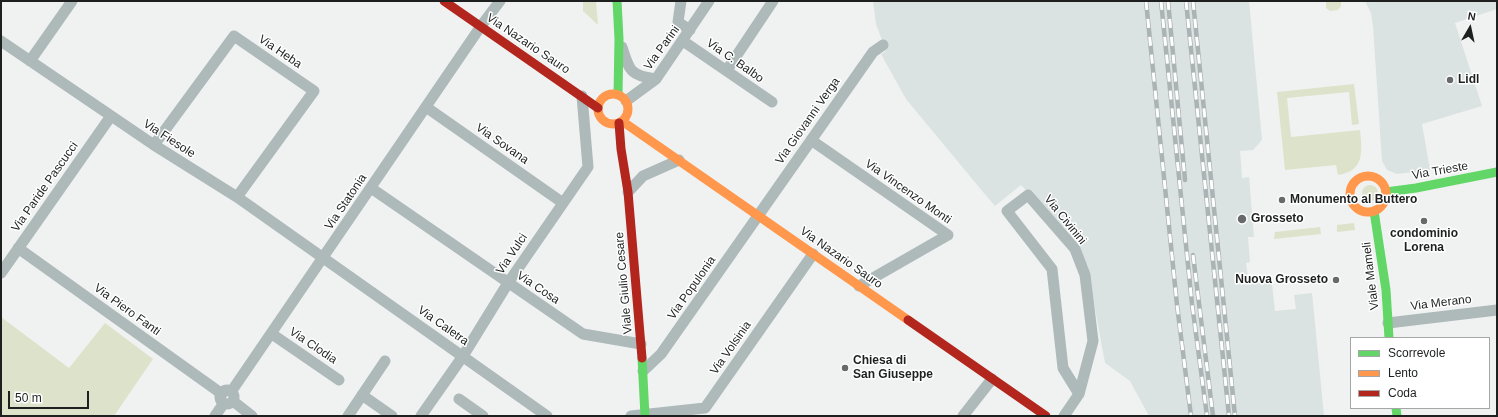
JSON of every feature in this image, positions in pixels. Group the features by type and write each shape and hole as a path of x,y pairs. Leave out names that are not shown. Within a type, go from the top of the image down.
{"street":[{"path":"30,61 72,1"},
{"name":"Via Nazario Sauro","path":"444,1 582,96 600,104"},
{"name":"Via Statonia","path":"215,416 481,26 500,1"},
{"path":"601,118 608,123 621,122 628,112 622,98 617,1"},
{"path":"681,1 678,22 690,30"},
{"name":"Via Parini","path":"622,98 656,79 710,1"},
{"path":"727,70 773,1"},
{"name":"Via Heba","path":"154,145 234,36 314,91 237,197"},
{"path":"619,39 631,71 639,76 656,79"},
{"path":"619,39 613,74 600,104 601,118 621,149"},
{"name":"Via Fiesole","path":"1,41 154,145 237,197 324,258"},
{"name":"Via C. Balbo","path":"683,41 772,102"},
{"name":"Via Giovanni Verga","path":"758,216 873,52 883,45"},
{"path":"600,104 609,95 622,98"},
{"name":"Via Vulci","path":"421,416 463,356 508,283 588,167 582,96"},
{"name":"Via Sovana","path":"426,107 563,203"},
{"name":"Via Paride Pascucci","path":"1,273 111,116"},
{"name":"Via Nazario Sauro","path":"621,122 679,160 1046,416"},
{"name":"Viale Giulio Cesare","path":"621,122 621,149 628,192 641,344 645,415"},
{"name":"Via Vincenzo Monti","path":"811,140 948,235 859,286"},
{"path":"628,192 643,176 679,160"},
{"path":"1369,175 1374,176 1382,182 1386,192 1384,204 1374,211 1367,212 1360,210 1353,204 1350,190 1354,182 1361,177 1369,175"},
{"name":"Via Trieste","path":"1386,192 1496,175"},
{"name":"Via Cosa","path":"371,188 583,334 641,344"},
{"name":"Via Civinini","path":"1064,416 1079,394 1093,341 1085,275 1075,249 1028,195 1007,211 1052,269 1062,368 1079,394"},
{"name":"Viale Mameli","path":"1374,211 1381,256 1389,337"},
{"name":"Via Populonia","path":"643,371 661,354 758,216"},
{"name":"Via Piero Fanti","path":"18,248 227,398"},
{"name":"Via Volsinia","path":"645,415 705,408 813,254"},
{"name":"Via Caletra","path":"324,258 547,416"},
{"name":"Via Merano","path":"1388,323 1497,310"},
{"name":"Via Clodia","path":"272,334 339,380"},
{"path":"348,416 385,361"},
{"path":"963,416 992,379"},
{"path":"362,396 392,416"},
{"path":"227,398 252,416"},
{"path":"459,399 483,416"},
{"path":"631,416 645,415"}],"shaded area":[{"path":"873,1 1249,1 1262,140 1253,150 1240,151 1242,178 1249,177 1254,237 1248,237 1250,262 1246,263 1248,277 1271,275 1275,311 1296,309 1294,295 1312,293 1324,416 1149,416 1130,381 1105,363 1090,282 1068,236 1021,185 995,206 983,192 906,99 881,54 886,51 876,24"},
{"path":"1365,1 1497,1 1497,9 1455,23 1482,106 1422,124 1430,170 1397,174 1387,170 1382,161 1373,26 1371,13"}],"green space":[{"path":"583,1 596,1 598,25 583,11"},
{"path":"1326,1 1341,1 1341,6 1338,10 1330,11 1326,8"},
{"path":"1354,84 1359,124 1352,125 1349,92 1287,98 1291,137 1360,130 1361,152 1357,165 1347,173 1338,175 1336,165 1285,170 1277,92"},
{"path":"1370,185 1376,187 1378,193 1376,199 1370,201 1364,199 1362,193 1364,187"},
{"path":"1354,223 1355,230 1337,232 1337,225"},
{"path":"1320,227 1321,234 1274,239 1275,232"},
{"path":"1,317 69,368 105,323 153,359 114,416 1,416"}],"railway":[{"path":"1146,1 1177,305 1191,416"},
{"path":"1161,1 1192,304 1207,416"},
{"path":"1168,1 1185,180"},
{"path":"1186,1 1229,416"},
{"path":"1193,1 1235,416"},
{"path":"1193,255 1213,416"}],"traffic: fast":[{"path":"617,1 619,39 618,95"},
{"path":"1386,192 1416,188 1497,172"},
{"path":"1374,211 1386,290 1389,337"},
{"path":"642,358 645,416"},
{"path":"1396,409 1397,416"}],"traffic: slow":[{"path":"613,94 619,95 627,103 628,109 627,115 619,123 613,124 607,123 599,115 598,109 599,103 607,95 613,94"},
{"path":"622,121 908,320"},
{"path":"1372,176 1381,181 1385,187 1386,194 1385,201 1381,207 1372,212 1364,212 1355,207 1351,201 1350,190 1355,181 1361,177 1372,176"}],"traffic: jam":[{"path":"444,1 598,108"},
{"path":"619,123 621,149 628,192 642,358"},
{"path":"908,320 1046,416"}],"place":[{"name":"Lidl","path":"1450,80"},
{"name":"Monumento al Buttero","path":"1282,200"},
{"name":"Grosseto","path":"1242,219"},
{"name":"condominio Lorena","path":"1424,221"},
{"name":"Nuova Grosseto","path":"1336,280"},
{"name":"Chiesa di San Giuseppe","path":"845,368"}]}
